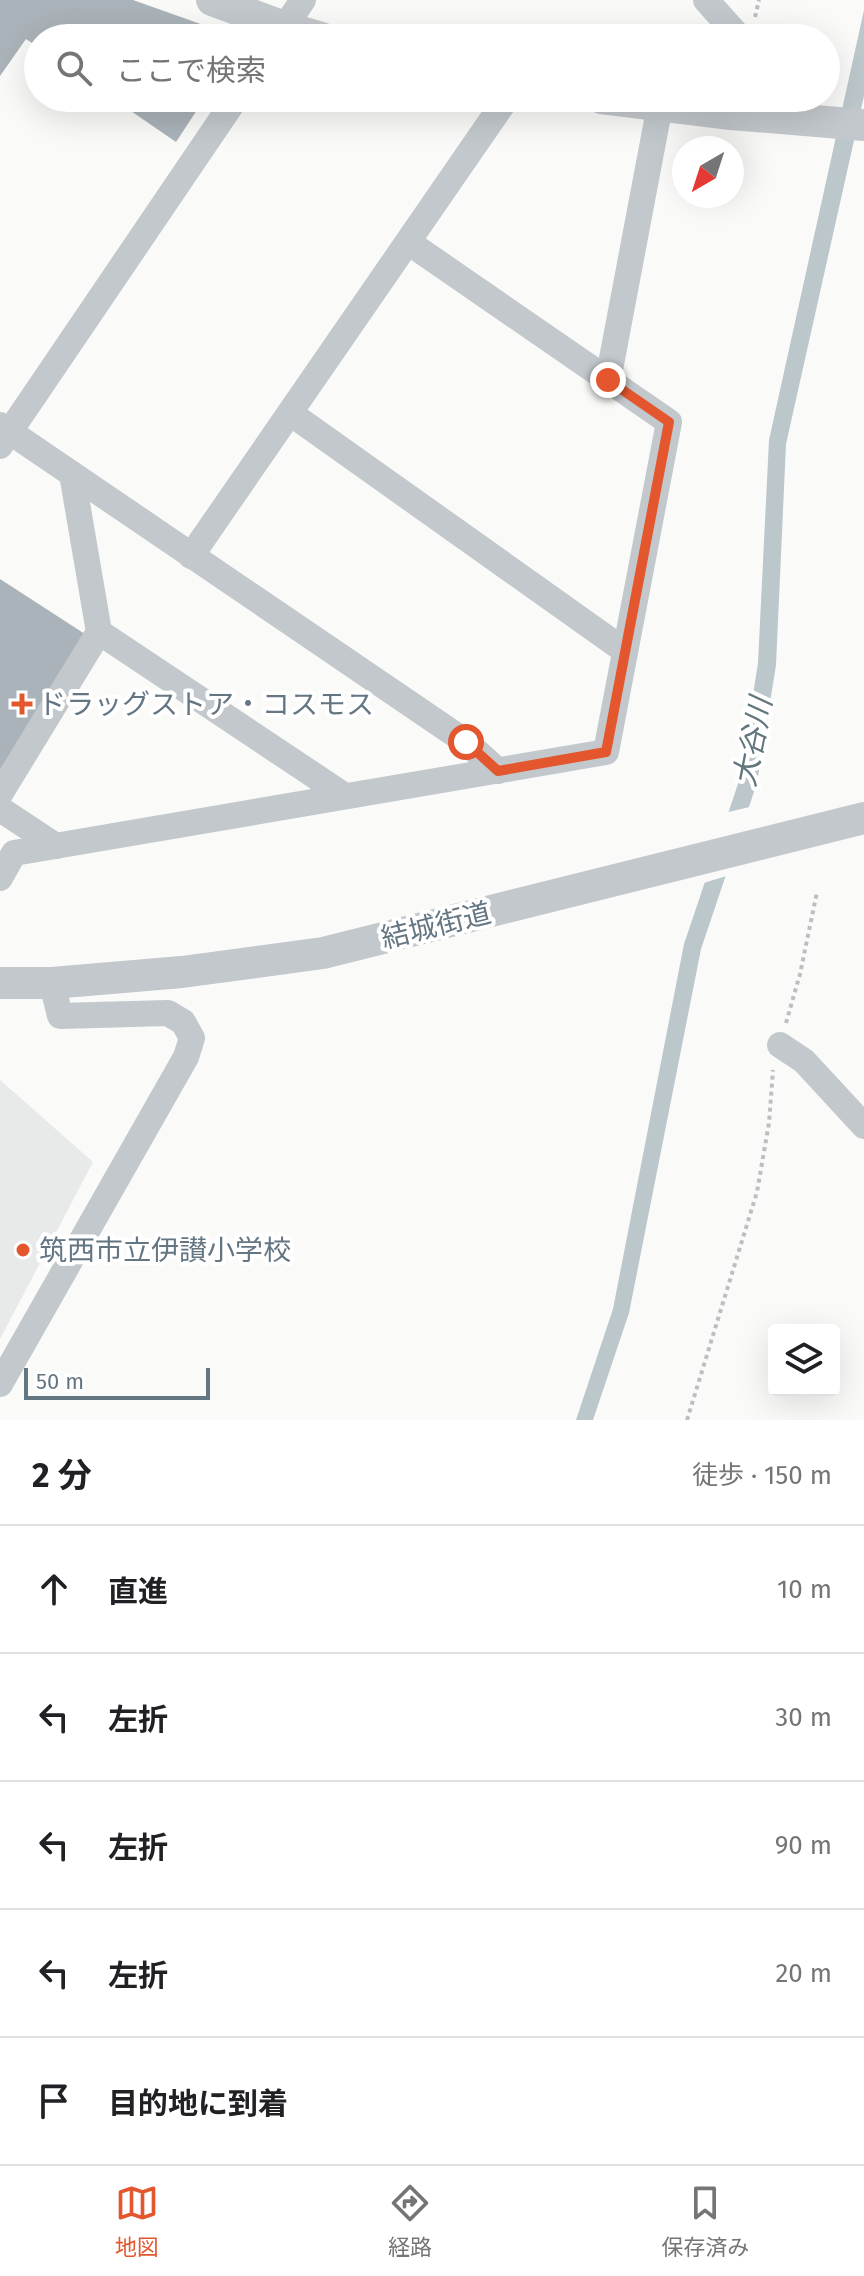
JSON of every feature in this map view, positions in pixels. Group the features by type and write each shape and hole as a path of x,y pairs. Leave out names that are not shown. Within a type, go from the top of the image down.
{"street":[{"path":"212,0 261,24"},
{"path":"286,24 303,0"},
{"path":"706,0 727,24"},
{"path":"226,112 3,434 72,474 466,742 498,771"},
{"path":"191,556 497,112"},
{"path":"608,380 659,112"},
{"path":"764,112 864,125"},
{"path":"0,878 14,853 606,752 669,422 408,242"},
{"path":"290,413 625,651"},
{"path":"0,794 99,632 72,474"},
{"path":"99,632 345,796"},
{"path":"0,809 56,846"},
{"name":"結城街道","path":"0,983 52,983 182,972 323,953 864,818"},
{"path":"0,1384 186,1057 192,1038 183,1022 168,1013 60,1016 52,983"},
{"path":"780,1045 804,1061 864,1126"}],"path":[{"path":"687,1420 757,1192 769,1123 773,1068 800,974 817,892"}],"shaded area":[{"name":"筑西市立伊讃小学校","path":"0,1080 93,1162 0,1339"}],"water":[{"name":"大谷川","path":"864,10 864,96 786,444 776,665 757,783 701,949 629,1313 593,1420 576,1420 613,1309 684,944 740,778 758,663 769,440"}],"pier":[{"path":"754,806 730,875 700,884 724,813"}],"building":[{"path":"0,0 133,0 201,24 24,24 24,42 0,76"},
{"path":"132,112 196,112 176,142"},
{"name":"ドラッグストア・コスモス","path":"0,579 88,636 0,773"}],"place":[{"name":"ドラッグストア・コスモス","path":"22,704"},
{"name":"筑西市立伊讃小学校","path":"23,1250"}],"route":[{"path":"466,742 498,771 606,752 669,422 608,380"}]}
